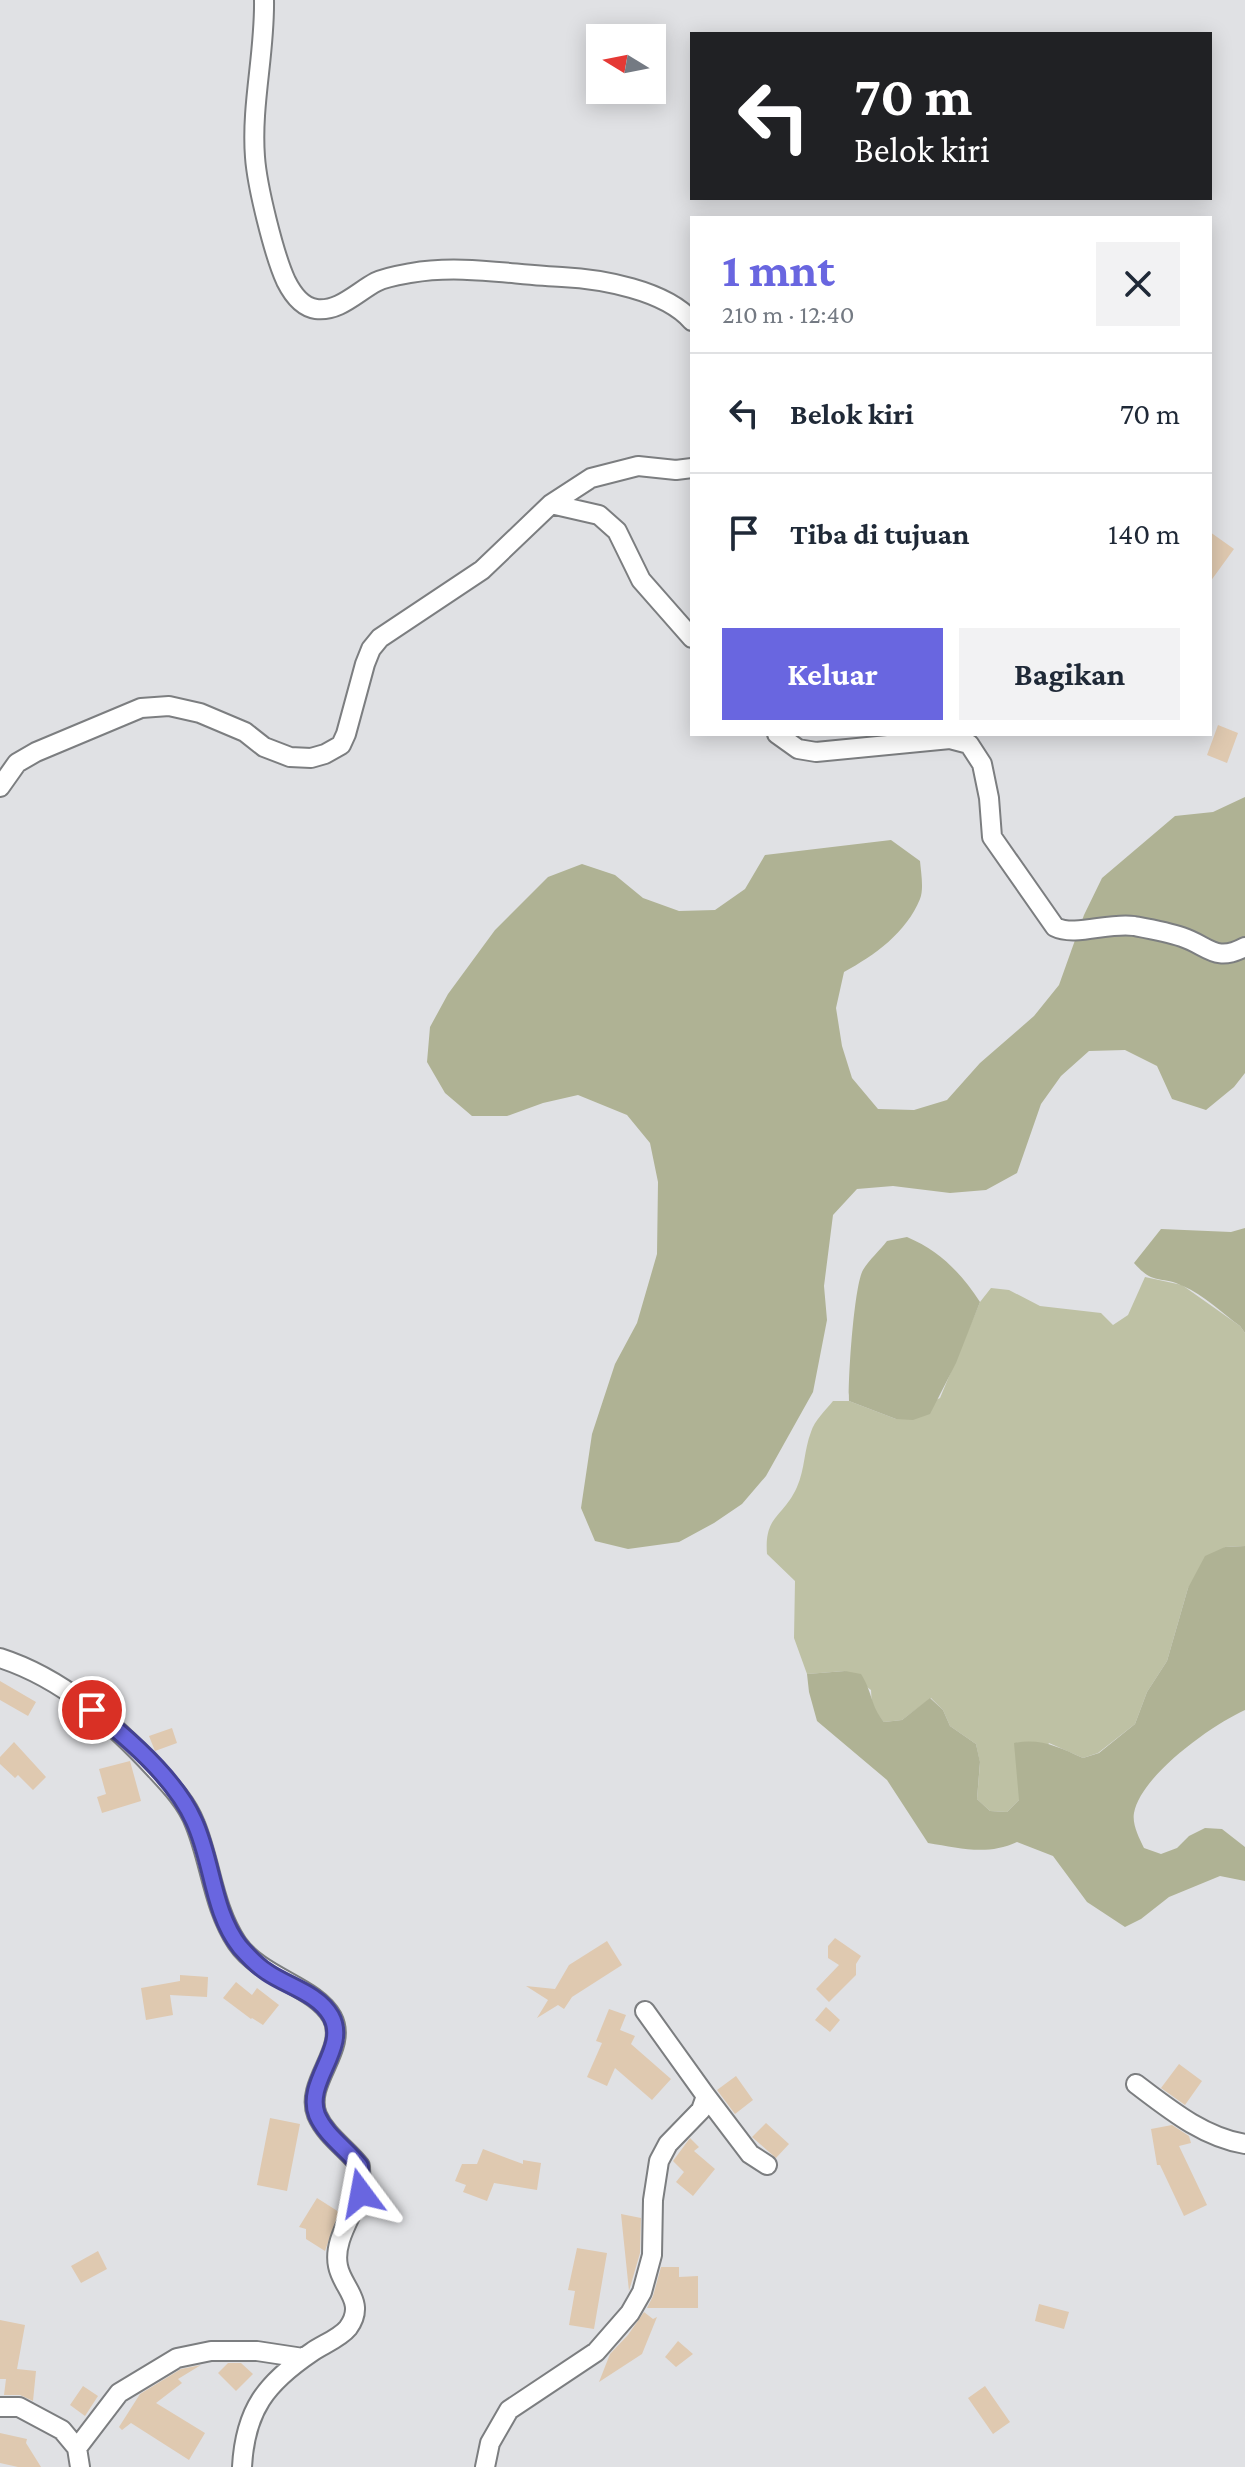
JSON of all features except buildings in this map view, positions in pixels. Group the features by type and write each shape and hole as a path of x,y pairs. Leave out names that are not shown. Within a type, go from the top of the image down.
{"street":[{"path":"264,0 265,28 256,97 255,158 287,283 306,306 319,309 336,306 376,282 412,273 460,270 581,278 619,284 654,297 690,319"},
{"path":"0,787 17,763 27,757 141,708 169,706 200,713 245,732 264,747 290,757 311,758 325,754 341,745 365,664 380,638 482,570 551,504 591,478 624,468 690,468"},
{"path":"551,504 599,515 617,531 641,580 690,636"},
{"path":"780,736 798,749 816,752 950,739 969,744 982,764 992,837 1055,927 1065,932 1095,926 1129,925 1185,938 1206,951 1219,954 1233,953 1245,947"},
{"path":"0,1658 31,1671 76,1698 133,1745 168,1783 195,1822 222,1916 238,1944 268,1973 320,2003 332,2017 336,2033 315,2098 317,2114 324,2127 360,2166 361,2193 343,2229 337,2264 342,2279 353,2294 354,2313 347,2329 303,2358 265,2390 245,2437 242,2467"},
{"path":"645,2011 750,2154 767,2165"},
{"path":"1136,2084 1183,2120 1228,2141 1245,2144"},
{"path":"485,2467 490,2443 509,2410 596,2352 630,2313 642,2292 652,2255 653,2200 659,2161 668,2144 701,2110 706,2096"},
{"path":"77,2448 119,2393 177,2358 211,2351 257,2351 303,2358"},
{"path":"0,2407 19,2407 62,2430 77,2448 80,2467"}],"green space":[{"path":"1245,797 1245,1073 1234,1087 1206,1110 1172,1099 1157,1066 1125,1050 1089,1051 1061,1076 1041,1104 1017,1173 986,1190 950,1193 893,1186 857,1189 833,1215 824,1286 827,1320 813,1392 766,1476 742,1504 679,1542 628,1549 595,1541 581,1508 592,1434 615,1364 637,1323 657,1254 658,1182 650,1143 627,1115 578,1095 507,1116 472,1116 445,1093 427,1062 430,1027 448,994 495,930 548,877 582,864 615,875 643,898 679,911 715,910 745,889 765,855 891,840 920,861 920,899 898,933 844,972 836,1008 842,1046 852,1078 878,1109 914,1110 947,1100 980,1063 1034,1016 1059,985 1084,915 1102,878 1175,816 1213,812"},
{"path":"1245,1228 1245,1333 1198,1294 1147,1275 1134,1263 1161,1229 1231,1232"},
{"path":"907,1237 949,1264 980,1302 956,1363 930,1414 913,1420 896,1419 849,1401 854,1313 863,1270 887,1241"},
{"path":"1145,1277 1182,1285 1240,1326 1245,1333 1245,1546 1225,1547 1188,1588 1167,1661 1147,1692 1135,1724 1098,1753 1083,1758 1049,1743 1019,1800 1007,1812 990,1811 977,1799 980,1763 976,1744 950,1726 943,1710 931,1698 902,1720 884,1722 872,1708 871,1690 845,1671 807,1674 794,1638 795,1581 767,1554 768,1531 797,1487 813,1428 833,1401 849,1401 896,1419 940,1398 980,1302 991,1288 1009,1290 1040,1306 1101,1313 1113,1325 1128,1315"},
{"path":"1245,1546 1245,1710 1197,1739 1163,1768 1139,1798 1134,1817 1144,1848 1161,1854 1177,1848 1189,1836 1205,1828 1222,1829 1245,1847 1245,1881 1220,1876 1169,1897 1141,1919 1125,1927 1087,1902 1053,1856 1017,1842 984,1850 928,1843 887,1780 817,1721 807,1674 845,1671 861,1674 884,1722 902,1720 930,1698 943,1710 950,1726 976,1744 980,1762 977,1799 990,1811 1007,1812 1019,1800 1014,1743 1041,1743 1083,1758 1099,1753 1135,1724 1147,1692 1167,1661 1188,1588 1205,1556 1225,1547"}],"route":[{"path":"92,1710 133,1745 184,1804 195,1822 222,1916 238,1944 250,1959 268,1973 320,2003 332,2017 336,2033 315,2098 317,2114 332,2138 360,2166 361,2193"}]}
